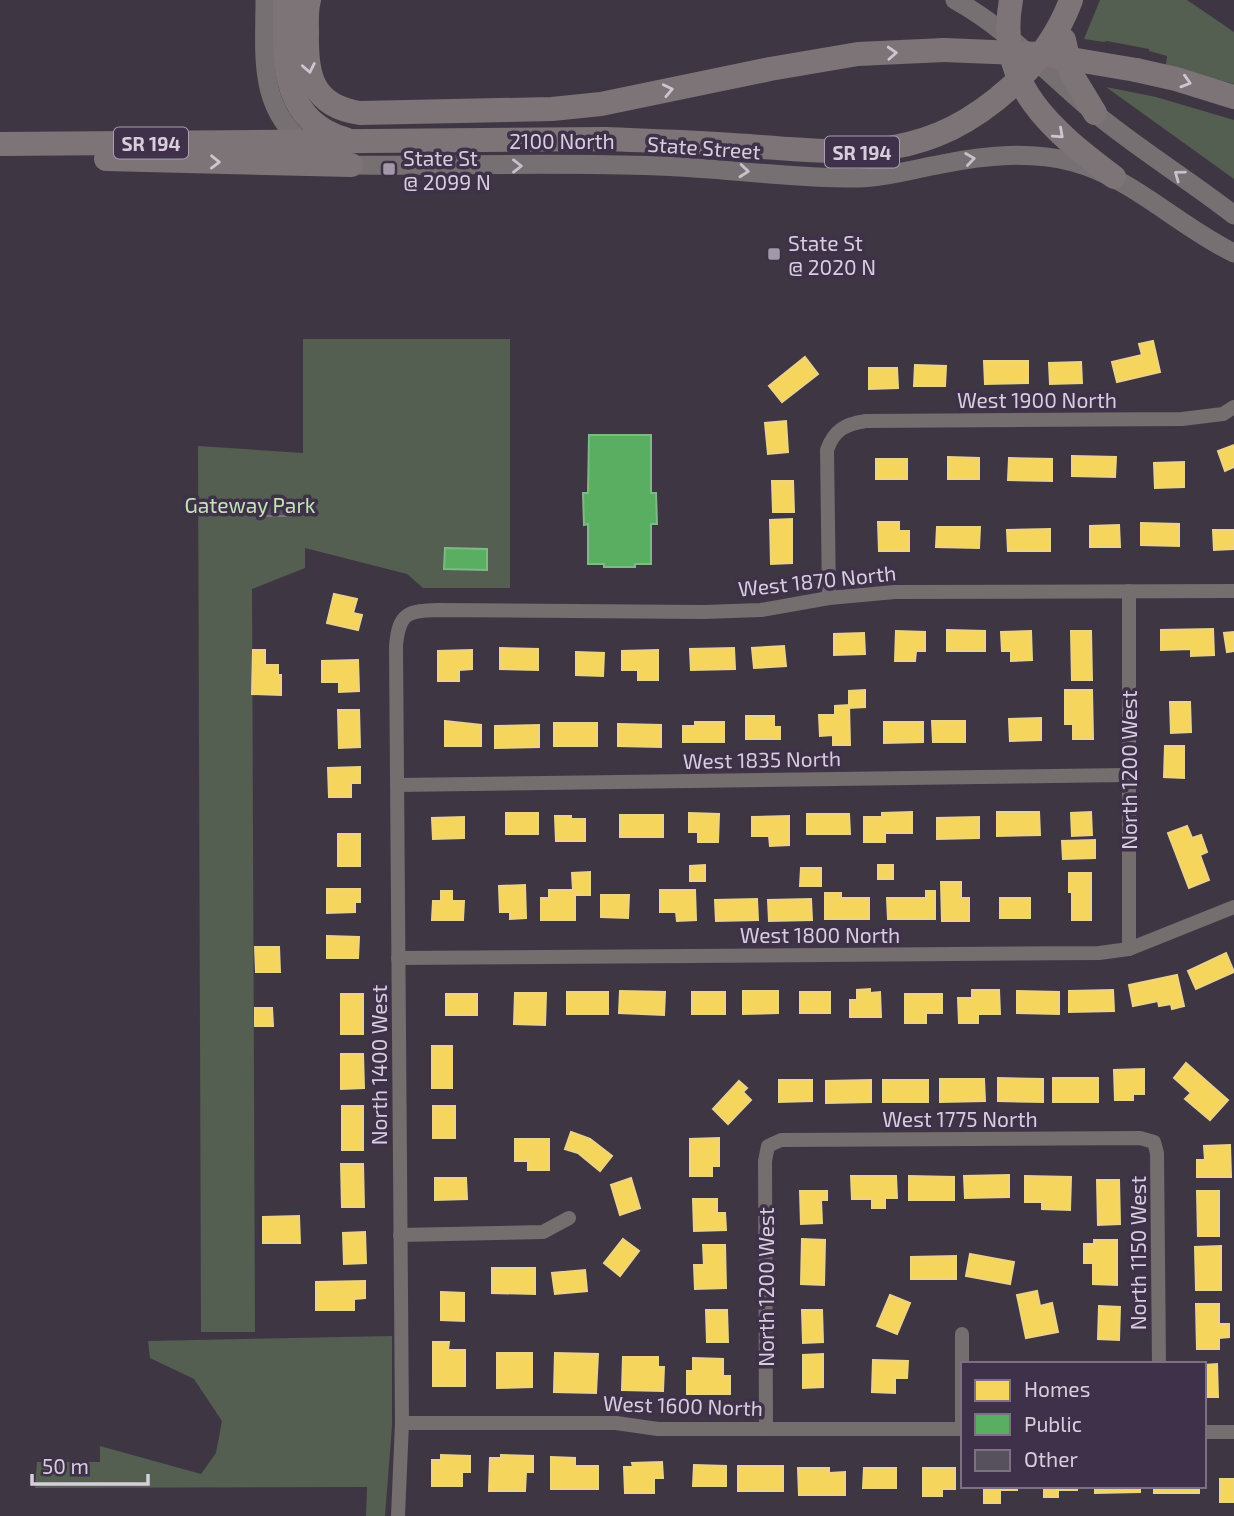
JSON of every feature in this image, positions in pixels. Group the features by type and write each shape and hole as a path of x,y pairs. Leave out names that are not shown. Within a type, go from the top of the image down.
{"highway":[{"path":"285,0 285,62 294,97 308,117 318,125 360,149"},
{"path":"309,0 306,61 308,71 322,95 339,108 360,113 552,109 601,104 858,54 944,50 1041,54 1136,69 1234,97"},
{"path":"1012,0 1007,36 1011,58 1028,70"},
{"path":"1068,9 1051,42 1028,70 1028,96 1047,122 1114,177"},
{"path":"1068,9 1065,47 1072,75 1095,113"},
{"name":"2100 North","path":"0,144 302,142 360,149 605,139 865,152 901,146 953,127 983,110 1028,70"},
{"path":"0,153 108,159 360,149 431,130 511,125 571,115 601,104"}],"main road":[{"path":"265,0 265,69 270,94 280,117 302,142"},
{"path":"955,0 972,9 1007,36"},
{"path":"1028,70 1095,113 1234,215"},
{"name":"State Street","path":"360,149 692,167 806,177 862,178 969,159 1019,155 1071,162 1114,177 1209,241 1234,253"}],"street":[{"name":"West 1900 North","path":"829,598 827,450 831,438 839,429 851,423 1203,418 1223,414 1234,407"},
{"name":"North 1200 West","path":"1129,591 1129,948"},
{"name":"West 1870 North","path":"406,616 419,610 761,610 829,598 895,592 1234,591"},
{"name":"North 1400 West","path":"398,1516 402,1423 396,646 398,627 406,616"},
{"name":"West 1835 North","path":"397,785 1128,775"},
{"name":"West 1800 North","path":"398,958 1099,953 1129,948 1234,907"},
{"name":"West 1775 North","path":"768,1146 780,1140 1140,1139 1154,1142"},
{"name":"North 1150 West","path":"1154,1142 1157,1153 1159,1362"},
{"name":"North 1200 West","path":"766,1429 765,1161 768,1146"},
{"path":"400,1235 543,1232 569,1218"},
{"path":"962,1334 962,1362"},
{"name":"West 1600 North","path":"402,1423 616,1423 659,1429 961,1429"},
{"path":"1206,1432 1234,1432"}],"green space":[{"path":"1100,0 1187,0 1234,32 1234,84 1166,65 1167,56 1149,49 1084,39"},
{"path":"1106,87 1156,97 1234,120 1234,179"},
{"name":"Gateway Park","path":"303,339 510,339 510,588 423,588 407,574 305,548 305,568 252,589 255,1332 201,1332 198,446 303,453"},
{"path":"392,1336 392,1426 385,1516 366,1516 367,1487 35,1488 37,1462 100,1462 100,1446 201,1474 216,1453 222,1421 194,1379 150,1358 148,1341"}],"building: Homes":[{"path":"1153,341 1160,372 1117,382 1112,362 1142,355 1139,344"},
{"path":"805,357 818,374 782,402 769,386"},
{"path":"984,361 1028,361 1028,383 985,384"},
{"path":"1081,362 1082,383 1050,384 1049,363"},
{"path":"915,365 946,366 945,386 914,386"},
{"path":"869,368 897,368 898,388 869,389"},
{"path":"786,421 788,452 768,454 765,423"},
{"path":"1234,445 1234,467 1225,471 1218,451"},
{"path":"1072,456 1116,457 1115,477 1072,476"},
{"path":"948,457 979,458 979,479 948,479"},
{"path":"1009,458 1052,459 1052,481 1008,480"},
{"path":"876,459 907,459 907,479 876,479"},
{"path":"1184,462 1184,487 1155,488 1154,463"},
{"path":"772,481 793,481 794,512 773,512"},
{"path":"792,519 792,563 771,564 770,520"},
{"path":"878,522 899,522 899,531 909,531 909,551 879,551"},
{"path":"1141,523 1179,524 1179,546 1141,545"},
{"path":"1119,525 1120,547 1090,547 1090,526"},
{"path":"937,527 980,527 979,548 936,547"},
{"path":"1050,529 1050,551 1008,551 1007,530"},
{"path":"1213,530 1234,530 1234,549 1214,550"},
{"path":"334,594 357,599 353,613 362,615 358,630 327,623"},
{"path":"1213,629 1214,655 1191,656 1191,649 1161,650 1161,630"},
{"path":"947,630 985,631 985,651 947,651"},
{"path":"896,631 925,632 925,651 916,651 915,661 895,661"},
{"path":"1031,631 1032,660 1011,661 1011,651 1002,651 1001,632"},
{"path":"1071,631 1091,631 1092,680 1072,680"},
{"path":"1234,632 1234,651 1227,652 1224,633"},
{"path":"864,633 865,654 834,655 834,634"},
{"path":"784,646 786,666 754,668 752,648"},
{"path":"500,648 538,649 538,670 500,669"},
{"path":"734,648 735,669 691,670 690,649"},
{"path":"253,650 265,650 265,665 278,665 281,695 252,694"},
{"path":"472,650 472,669 459,670 459,681 438,681 438,651"},
{"path":"658,650 658,680 638,680 638,670 622,670 622,651"},
{"path":"576,652 604,653 603,676 576,675"},
{"path":"358,660 359,691 339,692 339,682 322,682 322,661"},
{"path":"865,690 865,707 849,708 849,691"},
{"path":"1065,690 1092,690 1093,739 1073,739 1073,724 1065,724"},
{"path":"1170,702 1190,702 1191,732 1171,733"},
{"path":"849,705 850,745 833,745 833,735 820,736 819,715 835,715 835,706"},
{"path":"338,710 359,710 360,747 339,748"},
{"path":"746,716 774,716 774,727 780,727 780,739 746,739"},
{"path":"1041,718 1041,740 1010,741 1009,719"},
{"path":"445,721 481,725 481,746 445,746"},
{"path":"932,721 965,721 965,742 933,742"},
{"path":"695,722 724,722 724,742 683,742 683,726 695,726"},
{"path":"884,722 923,722 923,742 884,743"},
{"path":"554,723 597,723 597,746 554,746"},
{"path":"618,724 661,725 661,747 618,746"},
{"path":"539,725 539,747 495,748 495,726"},
{"path":"1165,746 1184,746 1184,778 1164,777"},
{"path":"360,767 360,783 351,783 351,797 329,797 328,768"},
{"path":"912,812 912,833 885,833 885,842 864,842 864,817 882,817 882,813"},
{"path":"997,812 1039,812 1040,835 997,836"},
{"path":"1091,812 1092,835 1072,836 1071,813"},
{"path":"506,813 538,813 538,834 506,834"},
{"path":"689,813 719,814 718,842 698,842 698,832 689,832"},
{"path":"807,814 849,814 850,834 807,834"},
{"path":"620,815 663,815 663,837 620,837"},
{"path":"555,816 585,819 585,841 556,841"},
{"path":"789,816 789,845 770,846 769,836 752,836 752,817"},
{"path":"464,817 464,838 433,839 432,818"},
{"path":"979,817 979,838 937,839 937,818"},
{"path":"1187,826 1192,838 1201,835 1207,852 1200,855 1209,880 1189,888 1168,833"},
{"path":"338,834 360,834 360,866 338,866"},
{"path":"1095,840 1095,858 1063,859 1062,841"},
{"path":"705,865 705,881 690,881 690,866"},
{"path":"878,865 893,865 893,879 878,879"},
{"path":"801,868 821,868 821,886 800,886"},
{"path":"590,872 590,895 575,895 575,920 541,920 541,898 549,898 549,890 573,890 572,873"},
{"path":"1069,873 1091,873 1091,920 1072,920"},
{"path":"941,882 961,882 961,898 969,898 969,921 942,921"},
{"path":"525,885 526,918 510,919 510,912 500,912 499,886"},
{"path":"327,889 360,889 360,902 355,902 355,912 327,913"},
{"path":"660,890 695,890 696,920 677,921 676,912 660,912"},
{"path":"441,891 452,891 452,901 464,901 463,920 432,920 433,901 441,901"},
{"path":"926,891 935,891 935,919 888,919 887,898 926,898"},
{"path":"825,893 841,893 841,898 869,898 869,919 825,919"},
{"path":"601,895 629,895 628,918 601,917"},
{"path":"1000,898 1030,898 1030,918 1000,918"},
{"path":"757,899 758,920 716,921 715,900"},
{"path":"811,899 812,920 769,921 768,900"},
{"path":"327,936 359,937 358,958 327,958"},
{"path":"255,947 279,947 280,972 256,972"},
{"path":"1226,953 1234,972 1196,989 1188,971"},
{"path":"1177,975 1184,1006 1172,1009 1171,1004 1159,1006 1158,1001 1133,1006 1129,985"},
{"path":"870,989 870,993 880,992 881,1017 850,1017 850,1000 857,1000 857,990"},
{"path":"972,990 999,990 1000,1014 978,1014 978,1023 959,1023 958,998 972,998"},
{"path":"1113,990 1114,1011 1069,1012 1069,991"},
{"path":"620,991 665,992 664,1015 619,1013"},
{"path":"743,991 778,991 778,1013 743,1014"},
{"path":"1017,991 1059,992 1059,1014 1017,1013"},
{"path":"567,992 608,992 608,1014 567,1014"},
{"path":"692,992 725,992 725,1014 692,1014"},
{"path":"800,992 830,992 830,1013 800,1013"},
{"path":"515,993 546,993 545,1025 514,1024"},
{"path":"341,994 363,994 363,1034 341,1034"},
{"path":"446,994 477,994 477,1015 446,1015"},
{"path":"905,994 942,994 942,1013 926,1013 926,1023 905,1023"},
{"path":"255,1008 272,1008 273,1026 255,1026"},
{"path":"432,1046 452,1046 452,1088 432,1088"},
{"path":"341,1054 363,1054 364,1088 341,1089"},
{"path":"1186,1063 1228,1100 1210,1120 1185,1099 1191,1093 1174,1078"},
{"path":"1144,1069 1144,1094 1133,1094 1133,1100 1115,1100 1114,1070"},
{"path":"998,1078 1043,1079 1043,1102 998,1101"},
{"path":"1053,1078 1098,1078 1098,1102 1053,1102"},
{"path":"940,1079 984,1079 985,1101 940,1102"},
{"path":"779,1080 812,1080 812,1101 779,1102"},
{"path":"871,1080 871,1102 826,1103 826,1081"},
{"path":"883,1080 928,1080 928,1102 883,1102"},
{"path":"739,1081 747,1088 743,1092 751,1100 728,1124 713,1109"},
{"path":"342,1106 363,1106 363,1150 342,1150"},
{"path":"433,1106 455,1106 455,1138 433,1138"},
{"path":"571,1132 590,1139 612,1156 600,1171 578,1153 565,1149"},
{"path":"719,1138 719,1166 712,1166 712,1176 690,1176 690,1139"},
{"path":"515,1139 549,1139 549,1170 528,1170 528,1161 515,1161"},
{"path":"1230,1145 1231,1177 1197,1177 1197,1160 1205,1160 1204,1146"},
{"path":"341,1164 363,1164 364,1207 342,1207"},
{"path":"1009,1175 1009,1197 965,1198 964,1176"},
{"path":"851,1176 896,1176 897,1198 885,1198 885,1208 872,1208 872,1199 852,1199"},
{"path":"909,1176 954,1177 954,1200 909,1200"},
{"path":"1025,1176 1071,1177 1070,1210 1042,1209 1042,1202 1025,1202"},
{"path":"435,1178 466,1178 467,1199 435,1200"},
{"path":"631,1178 640,1208 620,1215 611,1185"},
{"path":"1097,1180 1119,1180 1120,1224 1098,1225"},
{"path":"800,1191 827,1191 827,1200 821,1200 822,1223 801,1224"},
{"path":"1197,1191 1219,1191 1219,1236 1198,1236"},
{"path":"693,1199 717,1199 717,1213 725,1213 726,1230 694,1231"},
{"path":"299,1216 300,1243 263,1243 263,1217"},
{"path":"365,1232 366,1263 344,1264 343,1233"},
{"path":"623,1239 639,1251 620,1276 604,1263"},
{"path":"802,1239 825,1240 824,1285 801,1284"},
{"path":"1094,1240 1117,1240 1117,1285 1093,1284 1093,1263 1084,1263 1084,1244 1094,1244"},
{"path":"703,1245 725,1245 726,1288 695,1289 694,1265 704,1265"},
{"path":"1221,1246 1221,1290 1196,1290 1195,1247"},
{"path":"970,1254 1014,1262 1010,1284 966,1276"},
{"path":"956,1256 956,1279 911,1279 911,1257"},
{"path":"492,1268 535,1268 535,1294 492,1293"},
{"path":"585,1270 587,1291 555,1294 552,1273"},
{"path":"365,1281 365,1298 354,1299 354,1310 316,1310 316,1282"},
{"path":"1037,1291 1040,1306 1052,1303 1058,1332 1026,1338 1017,1295"},
{"path":"441,1292 464,1293 464,1321 441,1320"},
{"path":"890,1295 910,1303 897,1334 877,1326"},
{"path":"1196,1304 1219,1304 1219,1324 1229,1324 1229,1337 1219,1338 1219,1349 1197,1349"},
{"path":"1099,1306 1120,1307 1119,1340 1098,1339"},
{"path":"706,1310 727,1310 728,1342 707,1342"},
{"path":"802,1310 822,1310 823,1342 803,1343"},
{"path":"433,1342 449,1342 448,1350 465,1350 465,1386 433,1386"},
{"path":"497,1353 532,1353 532,1387 497,1388"},
{"path":"555,1353 598,1354 596,1393 554,1392"},
{"path":"823,1354 823,1387 803,1388 803,1355"},
{"path":"623,1357 658,1357 658,1367 664,1367 663,1391 622,1390"},
{"path":"693,1358 723,1359 723,1376 730,1376 730,1394 687,1394 687,1371 693,1371"},
{"path":"873,1360 908,1361 907,1378 895,1378 895,1393 872,1392"},
{"path":"1217,1364 1218,1397 1206,1397 1206,1365"},
{"path":"441,1455 470,1456 470,1472 462,1472 462,1486 432,1486 432,1460 441,1460"},
{"path":"501,1455 533,1456 533,1472 526,1472 525,1491 489,1491 490,1458 501,1458"},
{"path":"551,1457 575,1458 575,1466 598,1466 598,1489 551,1489"},
{"path":"662,1462 663,1478 654,1478 654,1493 625,1493 624,1467 633,1467 632,1463"},
{"path":"694,1465 726,1466 726,1486 693,1486"},
{"path":"738,1466 783,1466 783,1491 738,1491"},
{"path":"798,1468 829,1468 829,1473 845,1472 845,1495 799,1495"},
{"path":"864,1468 896,1468 896,1488 863,1488"},
{"path":"923,1468 955,1468 955,1489 942,1489 942,1496 923,1496"},
{"path":"1220,1479 1234,1479 1234,1502 1220,1502"},
{"path":"984,1488 1017,1488 1000,1490 1000,1503 984,1503"},
{"path":"1044,1488 1077,1488 1058,1490 1058,1497 1044,1497"},
{"path":"1095,1488 1140,1488 1140,1492 1095,1493"},
{"path":"1154,1488 1199,1488 1199,1493 1154,1493"}],"building: Public":[{"path":"589,435 651,435 651,493 656,493 657,524 651,524 651,564 604,567 604,564 588,564 588,524 584,525 583,493 588,493"},
{"path":"445,548 487,549 487,570 444,569"}],"building: Other":[{"path":"261,504 288,504 288,516 261,516"}],"place":[{"name":"State St @ 2099 N","path":"389,169"},
{"name":"State St @ 2020 N","path":"774,254"}]}
